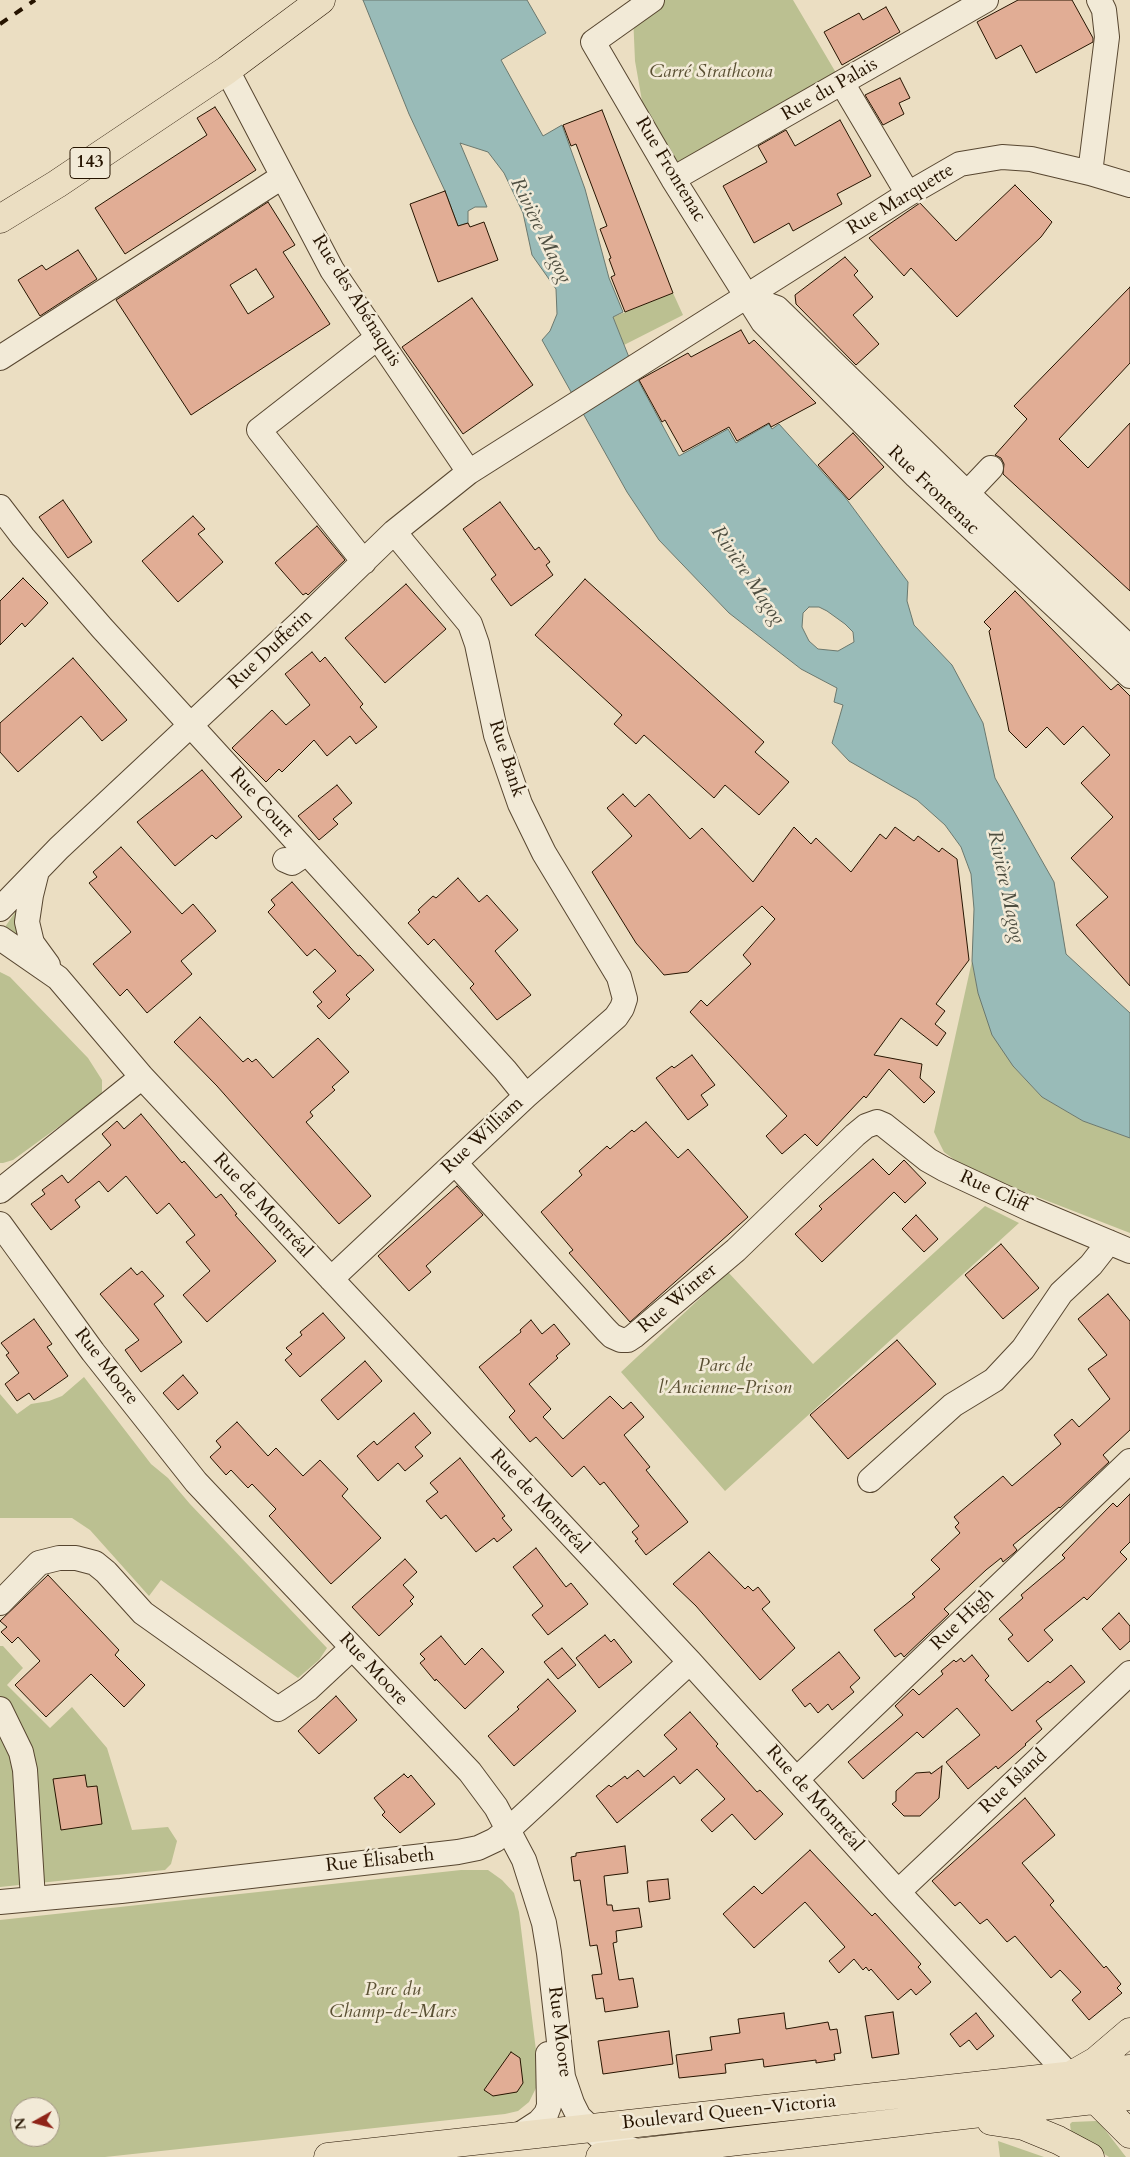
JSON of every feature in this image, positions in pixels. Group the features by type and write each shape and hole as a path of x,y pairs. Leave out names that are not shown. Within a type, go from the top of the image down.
{"main road":[{"name":"143","path":"0,219 57,184 228,70 321,0"},
{"path":"1128,2135 1097,2100 1070,2076 1096,2061 1130,2032"},
{"name":"Boulevard Queen-Victoria","path":"328,2157 1130,2069"},
{"path":"1128,2135 1129,2094"},
{"name":"Boulevard Queen-Victoria","path":"600,2157 1097,2100 1129,2094"},
{"path":"945,2118 982,2119 1024,2126 1058,2140 1090,2157"}],"street":[{"name":"Rue Frontenac","path":"652,0 593,42 746,297 777,308 959,502 1130,676"},
{"name":"Rue du Palais","path":"674,179 986,0"},
{"path":"1090,173 1107,37 1104,10 1099,0"},
{"name":"Rue des Abénaquis","path":"228,70 332,270 469,472"},
{"path":"842,83 908,194"},
{"name":"Rue Marquette","path":"746,297 908,194 960,164 1002,156 1030,159 1090,173 1130,185"},
{"path":"0,358 282,177"},
{"name":"Rue Dufferin","path":"0,909 37,869 394,532 469,472 746,297"},
{"path":"364,562 259,430 377,338"},
{"path":"959,502 990,468"},
{"name":"Rue Frontenac","path":"959,502 1130,648"},
{"name":"Rue Court","path":"0,507 23,537 102,628 191,725 296,857 421,992 505,1070 526,1096"},
{"name":"Rue Bank","path":"394,532 470,624 478,644 496,736 520,804 544,853 619,977 624,989"},
{"path":"37,869 27,922 32,944 58,978"},
{"name":"Rue de Montréal","path":"0,938 58,978 142,1077 690,1662 898,1892 1070,2076"},
{"name":"Rue William","path":"331,1279 526,1096 616,1017 625,999 624,989"},
{"path":"0,1192 142,1077"},
{"name":"Rue Cliff","path":"866,1126 877,1122 884,1125 928,1160 944,1169 1032,1210 1119,1247"},
{"name":"Rue Winter","path":"456,1163 612,1336 617,1340 628,1340 736,1250 866,1126"},
{"name":"Rue Moore","path":"0,1224 93,1352 196,1482 470,1772 496,1807 524,1860 544,1923 563,2077 572,2104 579,2117 589,2129 602,2139 642,2153"},
{"path":"870,1480 952,1405 994,1380 1023,1349 1061,1293 1091,1266 1119,1247"},
{"name":"Rue High","path":"797,1779 1130,1461"},
{"path":"0,1603 39,1563 59,1558 76,1558 95,1563 106,1572 144,1613 278,1709 308,1689 352,1648"},
{"name":"Rue Élisabeth","path":"0,1902 121,1891 458,1852 478,1848 495,1840 509,1829 690,1662"},
{"name":"Rue Island","path":"898,1892 1130,1673"},
{"path":"0,1708 20,1752 25,1770 33,1899"},
{"path":"516,2137 539,2122 549,2106 548,2041 556,2019"}],"green space":[{"name":"Carré Strathcona","path":"652,0 793,0 842,83 673,179 648,135 635,61 633,15"},
{"path":"673,293 683,315 624,345 613,317"},
{"path":"18,908 21,937 5,927"},
{"path":"972,961 978,993 1013,1066 1042,1097 1083,1121 1130,1138 1130,1233 981,1175 960,1164 944,1152 934,1132"},
{"path":"0,972 10,977 88,1058 102,1080 102,1092 98,1098 13,1160 3,1163 0,1163"},
{"name":"Parc de l'Ancienne-Prison","path":"985,1206 1019,1223 725,1491 621,1372 728,1272 813,1364"},
{"path":"84,1377 151,1464 168,1478 190,1504 327,1648 319,1660 298,1678 161,1580 149,1596 90,1530 72,1518 0,1518 0,1394 17,1414 31,1404 49,1401 62,1396"},
{"path":"0,1646 3,1646 23,1668 7,1685 50,1728 72,1707 107,1748 132,1830 168,1827 177,1841 171,1864 165,1870 0,1887"},
{"name":"Parc du Champ-de-Mars","path":"461,1870 488,1870 502,1880 514,1893 519,1912 539,2075 536,2088 529,2102 518,2111 505,2114 105,2157 0,2157 0,1920"},
{"path":"1072,2122 1099,2122 1126,2157 1109,2157 1071,2132 1070,2124"},
{"path":"998,2141 1044,2157 1000,2157"}],"water":[{"name":"Rivière Magog","path":"363,0 527,0 546,33 501,60 543,136 562,125 585,189 609,278 623,312 613,317 638,380 679,456 728,429 736,443 769,424 772,429 779,424 845,497 908,582 907,601 914,625 952,665 983,723 995,778 1054,882 1066,954 1130,1013 1130,1138 1083,1121 1042,1097 1013,1066 992,1035 978,993 972,961 974,909 971,874 961,847 945,825 917,800 849,761 832,743 843,705 834,702 837,688 801,669 729,613 659,540 627,492 542,340 550,331 557,314 556,289 532,255 523,213 504,173 488,152 460,143 487,207 475,207 468,211 468,223 458,226 445,191 409,114","holes":["809,607 819,607 845,624 853,632 854,642 838,651 818,649 809,641 802,627 803,613"]}],"building":[{"path":"1018,0 1072,0 1093,38 1093,42 1036,73 1021,45 996,59 977,22"},
{"path":"886,7 900,32 842,65 824,32 859,13 863,20"},
{"path":"900,78 910,98 899,103 904,114 883,125 865,95"},
{"path":"215,107 256,170 125,254 95,208 207,135 197,118"},
{"path":"602,110 673,293 625,312 611,277 615,275 600,229 607,226 576,144 571,146 563,125"},
{"path":"840,120 871,176 837,194 842,204 793,231 789,223 754,243 723,186 767,162 758,146 786,130 795,146"},
{"path":"1015,185 1052,222 1041,237 957,317 911,268 904,276 869,238 920,203 956,241"},
{"path":"445,191 458,226 468,223 470,227 484,222 498,260 438,282 410,204"},
{"path":"268,202 295,245 283,252 330,324 191,415 116,300","holes":["256,269 274,297 248,314 230,285"]},
{"path":"78,250 97,279 40,316 18,280 42,265 46,270"},
{"path":"845,257 858,271 854,275 873,297 853,315 879,344 856,365 796,304 795,295"},
{"path":"1130,287 1130,363 1059,439 1088,468 1130,423 1130,591 1003,474 1004,464 1001,458 995,455 1027,419 1014,406"},
{"path":"472,298 533,385 463,434 402,347"},
{"path":"741,330 749,344 754,340 816,403 771,427 769,423 737,441 729,427 683,452 665,420 662,422 639,380 688,353 691,357"},
{"path":"853,433 884,467 849,500 818,465"},
{"path":"63,500 92,542 68,558 39,517"},
{"path":"500,502 535,550 539,547 550,562 546,565 553,575 511,606 491,579 496,575 463,529"},
{"path":"193,516 205,529 198,534 223,562 178,602 142,561"},
{"path":"317,526 345,560 308,595 306,593 303,595 275,563"},
{"path":"23,578 48,603 25,627 22,623 0,645 0,601"},
{"path":"585,579 764,742 755,752 789,782 759,815 725,785 714,798 644,735 636,744 614,724 622,715 535,635"},
{"path":"406,584 446,629 385,683 345,638"},
{"path":"1015,591 1111,690 1118,684 1130,696 1130,986 1076,925 1108,897 1071,858 1113,817 1081,783 1110,755 1083,726 1064,745 1047,727 1026,748 1009,731 989,631 991,629 984,622"},
{"path":"312,652 320,662 325,657 363,704 360,707 377,727 356,744 350,736 327,756 314,740 282,772 279,769 266,782 232,748 272,710 286,725 310,705 285,674"},
{"path":"73,658 127,720 102,741 81,716 18,772 0,752 0,723"},
{"path":"202,770 242,817 216,839 212,835 175,866 137,822"},
{"path":"337,785 352,803 333,819 338,824 319,840 298,816"},
{"path":"623,794 635,807 649,794 690,839 702,828 753,882 794,827 811,844 816,838 851,872 880,834 886,839 895,827 914,841 918,836 939,852 942,848 957,859 969,960 936,1004 945,1011 935,1024 946,1033 937,1046 901,1018 874,1055 922,1064 920,1078 935,1092 924,1103 889,1069 866,1098 864,1096 817,1146 805,1134 782,1154 766,1136 787,1116 690,1012 701,1000 707,1006 751,964 743,955 775,919 762,906 688,972 664,975 636,943 592,872 632,836 607,808"},
{"path":"121,847 182,914 193,904 216,931 181,961 192,974 147,1013 127,989 120,996 93,964 131,932 89,883 97,877 93,872"},
{"path":"458,878 479,902 487,895 518,930 495,951 531,995 497,1020 470,988 474,984 434,939 428,945 408,923 433,896 436,898"},
{"path":"292,882 358,956 360,955 374,970 346,995 350,999 329,1019 317,1006 322,1002 313,992 336,971 315,949 307,956 268,912 275,905 271,900"},
{"path":"200,1017 243,1062 248,1058 252,1062 256,1059 273,1078 318,1038 349,1072 332,1087 335,1090 310,1112 313,1116 306,1122 371,1196 339,1224 217,1086 174,1042"},
{"path":"692,1055 715,1085 701,1095 708,1105 688,1120 656,1078"},
{"path":"141,1114 182,1163 184,1161 216,1198 221,1194 237,1214 235,1215 276,1261 207,1322 183,1295 210,1271 186,1242 195,1235 169,1203 157,1214 126,1176 108,1192 99,1181 75,1200 80,1207 51,1230 31,1204 45,1194 42,1190 62,1175 68,1183 111,1145 102,1134 117,1121 124,1129"},
{"path":"646,1122 678,1158 688,1149 748,1217 630,1322 569,1253 573,1250 541,1212 582,1175 579,1171 607,1146 610,1149 632,1130 634,1132"},
{"path":"873,1159 889,1175 904,1160 926,1183 905,1203 894,1192 822,1262 795,1234 822,1209 819,1206"},
{"path":"457,1186 483,1215 426,1266 431,1272 409,1291 378,1256"},
{"path":"916,1215 938,1239 924,1252 902,1229"},
{"path":"1001,1244 1039,1288 1003,1319 965,1275"},
{"path":"131,1268 137,1275 142,1271 164,1296 154,1304 182,1342 141,1372 125,1350 139,1340 100,1294"},
{"path":"1108,1294 1130,1321 1130,1430 1103,1455 1109,1462 1060,1508 1013,1545 1017,1550 1014,1553 1003,1562 1001,1558 986,1570 944,1609 949,1614 904,1657 901,1653 895,1657 874,1630 915,1597 912,1594 940,1569 931,1560 960,1533 955,1527 959,1523 954,1517 1003,1476 1012,1486 1061,1444 1054,1435 1072,1419 1079,1427 1110,1399 1088,1369 1107,1355 1078,1319"},
{"path":"323,1313 345,1338 300,1377 285,1360 292,1354 286,1348 302,1335 300,1332"},
{"path":"34,1319 52,1344 47,1347 68,1376 34,1400 29,1393 17,1401 5,1384 19,1373 6,1355 9,1353 1,1343"},
{"path":"531,1320 542,1334 554,1324 570,1344 556,1356 558,1358 529,1384 551,1409 543,1417 563,1439 610,1396 623,1409 631,1402 644,1417 624,1435 650,1467 646,1470 688,1522 646,1555 635,1541 638,1539 632,1532 639,1526 604,1482 600,1485 584,1466 572,1477 536,1437 530,1442 509,1417 515,1411 479,1367 521,1332 520,1330"},
{"path":"897,1340 936,1384 848,1459 810,1415"},
{"path":"365,1361 382,1381 338,1420 321,1400"},
{"path":"183,1375 198,1393 178,1410 163,1393"},
{"path":"414,1413 431,1433 415,1447 423,1456 405,1471 398,1463 378,1481 357,1456 374,1441 377,1445"},
{"path":"237,1422 268,1456 276,1448 303,1476 320,1460 348,1489 342,1496 381,1538 331,1584 269,1516 276,1509 252,1484 248,1488 231,1470 226,1475 210,1457 221,1447 216,1441"},
{"path":"460,1458 505,1516 502,1518 512,1530 497,1542 494,1538 476,1552 446,1515 441,1519 426,1501 438,1492 430,1483"},
{"path":"1130,1494 1130,1542 1120,1552 1127,1559 1087,1600 1084,1597 1044,1630 1053,1640 1028,1662 1008,1639 1013,1635 999,1619 1023,1598 1021,1595 1065,1558 1062,1555 1113,1503 1117,1507"},
{"path":"536,1548 566,1587 571,1583 588,1604 548,1635 532,1615 543,1606 513,1567"},
{"path":"709,1552 745,1589 748,1586 753,1591 758,1587 770,1602 762,1609 795,1648 760,1680 696,1606 673,1584"},
{"path":"405,1559 417,1572 403,1585 414,1597 410,1601 413,1604 379,1636 352,1607"},
{"path":"48,1575 119,1650 115,1655 145,1685 124,1707 91,1674 46,1717 15,1685 40,1661 18,1637 12,1643 1,1632 7,1627 0,1621"},
{"path":"1119,1613 1130,1626 1130,1641 1120,1650 1102,1629"},
{"path":"605,1635 611,1642 614,1639 632,1662 599,1688 576,1658"},
{"path":"441,1636 465,1665 482,1648 504,1672 465,1709 436,1679 435,1681 420,1663 425,1659 420,1654"},
{"path":"562,1648 576,1665 558,1679 544,1662"},
{"path":"839,1652 860,1678 850,1687 854,1692 832,1710 828,1704 818,1713 810,1703 805,1707 792,1690"},
{"path":"972,1655 989,1676 985,1680 1012,1711 1048,1681 1050,1683 1071,1665 1085,1682 1036,1721 1042,1729 1026,1745 998,1769 996,1766 968,1789 946,1762 980,1735 957,1708 923,1738 917,1732 863,1779 848,1762 903,1715 895,1706 913,1689 919,1695 943,1674 941,1671 954,1660 956,1662 961,1658 964,1662"},
{"path":"548,1679 576,1711 514,1766 488,1736 519,1709 517,1707"},
{"path":"336,1696 357,1720 319,1754 298,1731"},
{"path":"690,1712 718,1744 716,1746 757,1792 760,1790 783,1814 755,1840 732,1814 712,1832 701,1820 725,1799 697,1769 680,1784 674,1776 617,1823 596,1796 609,1785 611,1787 625,1776 627,1779 638,1770 644,1777 677,1749 664,1735"},
{"path":"942,1766 939,1798 920,1816 904,1816 892,1804 896,1801 896,1791 916,1773 930,1772 931,1774"},
{"path":"404,1774 408,1778 411,1775 435,1804 400,1833 382,1815 385,1812 374,1798"},
{"path":"85,1775 87,1787 97,1786 102,1824 61,1830 53,1779"},
{"path":"1025,1798 1055,1835 1022,1863 1054,1901 1050,1905 1104,1968 1106,1966 1121,1984 1117,1988 1122,1993 1089,2020 1072,2000 1081,1992 1060,1970 1051,1978 1015,1936 1007,1942 987,1919 980,1924 960,1902 955,1906 932,1881"},
{"path":"625,1846 628,1873 604,1876 607,1905 612,1905 613,1911 639,1908 642,1927 616,1931 617,1942 613,1943 619,1980 633,1978 638,2007 605,2012 603,1998 596,1999 592,1975 602,1974 597,1945 590,1946 580,1880 574,1881 571,1857 576,1856 576,1853"},
{"path":"810,1850 872,1916 875,1913 921,1964 918,1967 931,1982 916,1995 911,1989 898,2000 871,1969 869,1971 866,1967 863,1970 854,1959 839,1973 829,1961 845,1947 805,1902 754,1948 723,1914 754,1886 762,1894"},
{"path":"668,1879 670,1899 649,1902 647,1881"},
{"path":"893,2012 899,2054 872,2058 865,2016"},
{"path":"784,2013 786,2029 828,2022 830,2030 837,2029 841,2053 834,2054 835,2060 816,2063 816,2060 764,2067 763,2059 725,2064 726,2073 679,2078 676,2055 712,2050 710,2037 740,2033 738,2019"},
{"path":"976,2013 994,2036 977,2050 969,2040 960,2047 950,2034"},
{"path":"669,2031 673,2064 603,2074 598,2041"},
{"path":"511,2052 520,2058 523,2083 517,2092 493,2096 484,2090"}],"railway":[{"path":"0,24 35,0"}]}
